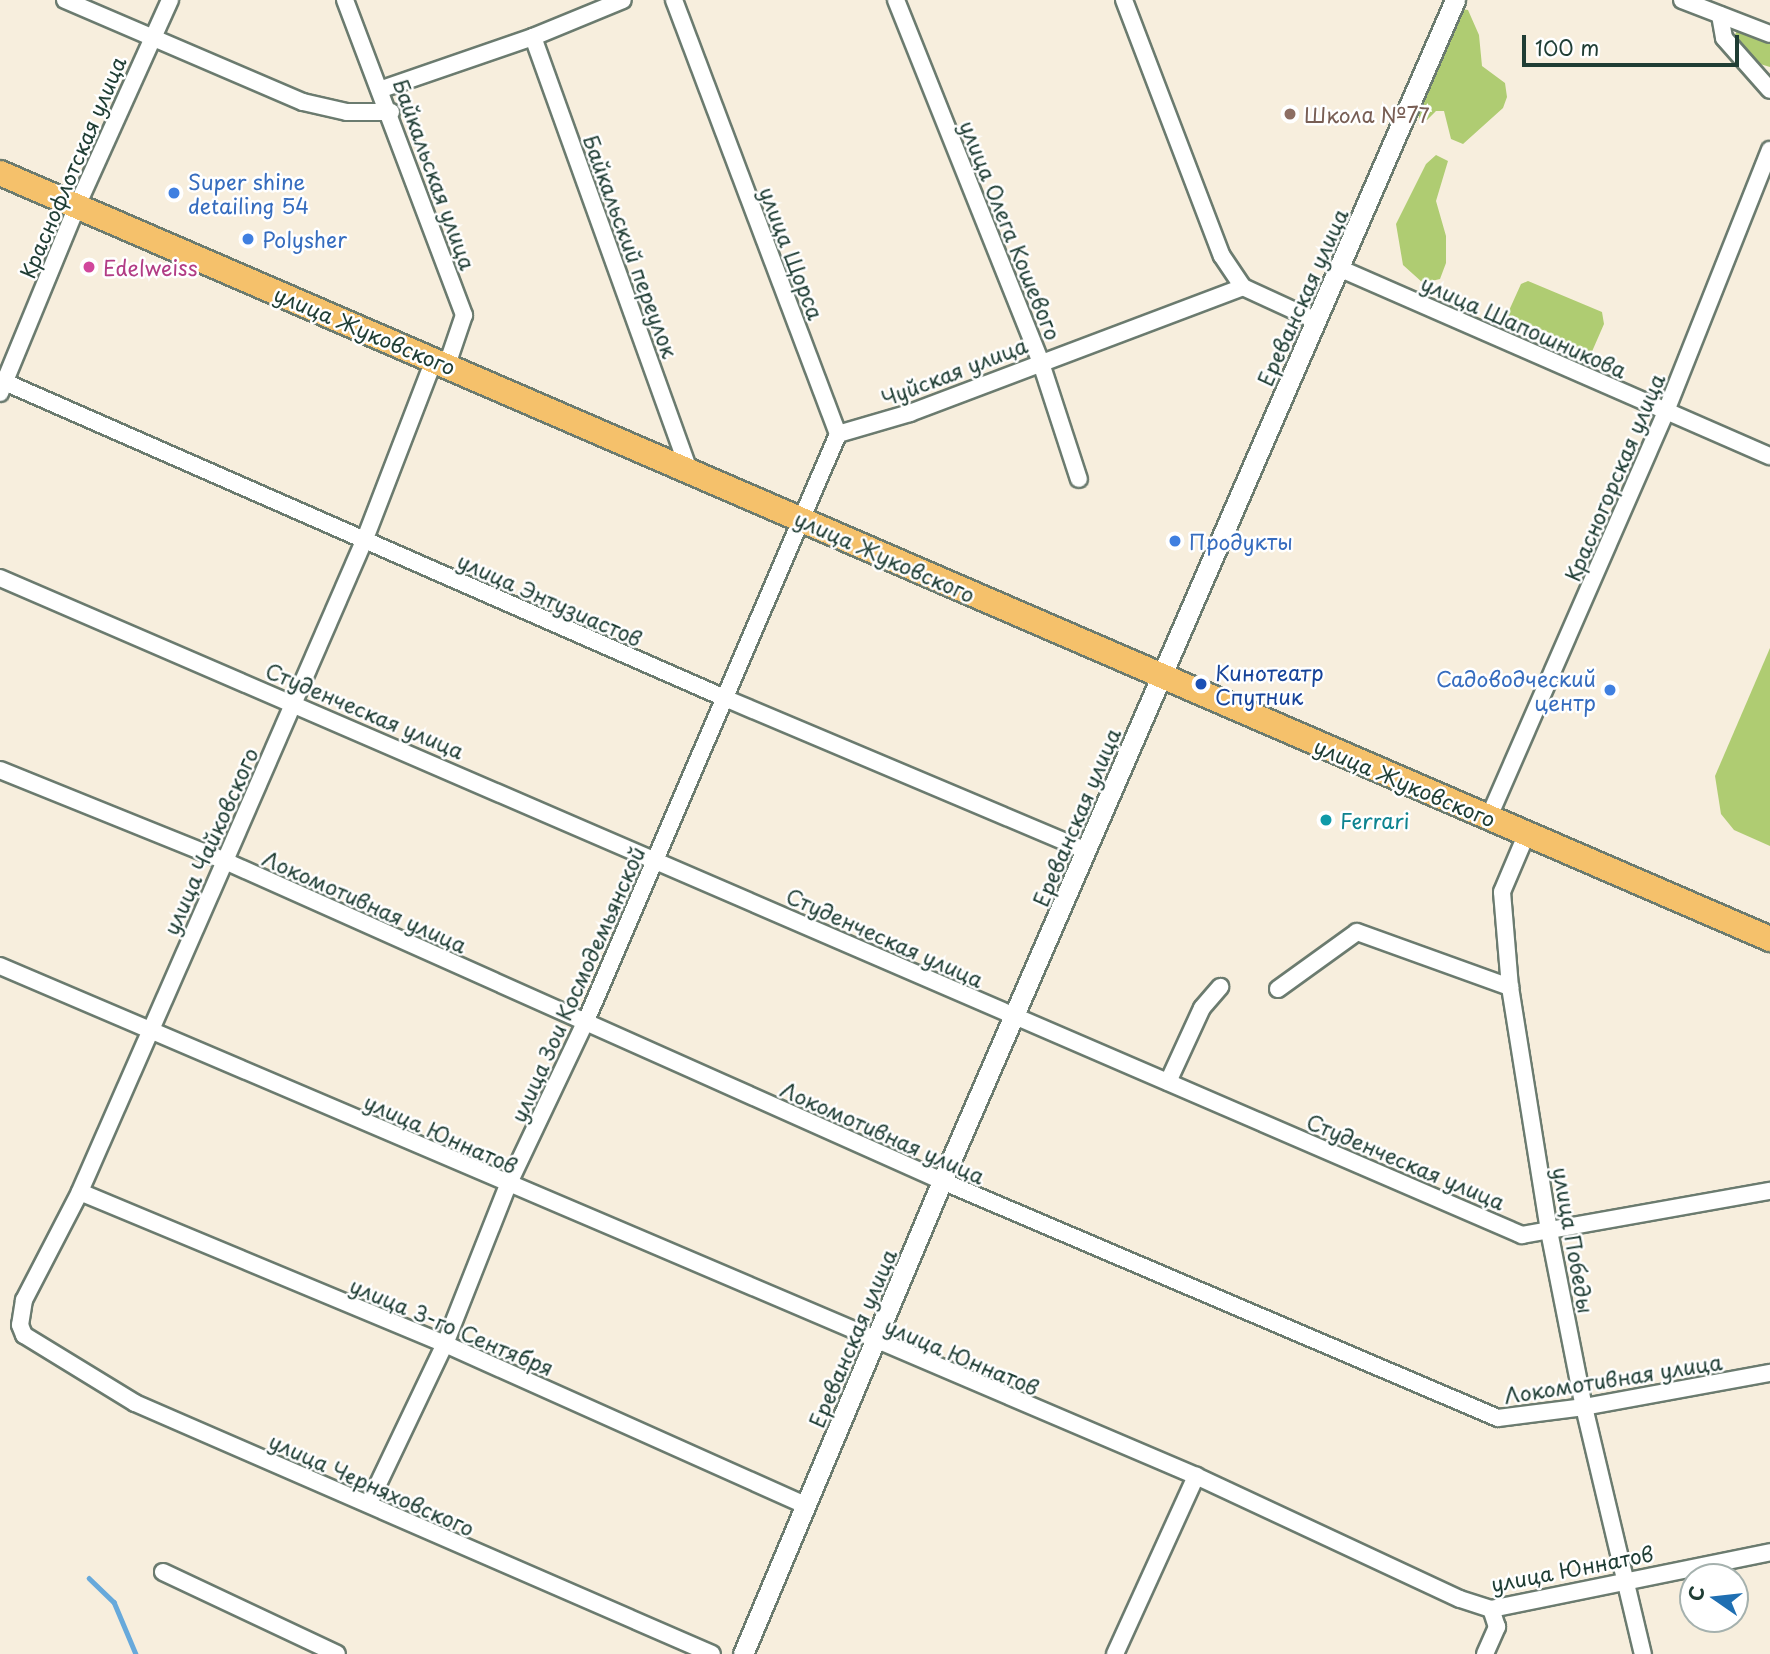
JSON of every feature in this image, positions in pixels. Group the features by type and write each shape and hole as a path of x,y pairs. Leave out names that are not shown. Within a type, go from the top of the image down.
{"main road":[{"name":"улица Жуковского","path":"0,173 1770,939"}],"street":[{"path":"65,0 303,102 348,112 391,112"},
{"name":"Краснофлотская улица","path":"2,385 151,35 170,0"},
{"name":"Байкальская улица","path":"345,0 391,112 464,315 441,363"},
{"path":"382,89 533,37 623,0"},
{"name":"улица Щорса","path":"674,0 838,434"},
{"name":"улица Олега Кошевого","path":"895,0 1040,360 1079,479"},
{"path":"1124,0 1222,256 1242,287 1317,321"},
{"name":"Ереванская улица","path":"743,1654 942,1181 1455,0"},
{"path":"1682,0 1770,34"},
{"path":"1720,15 1724,38 1770,90"},
{"name":"Байкальский переулок","path":"533,37 689,470"},
{"name":"Красногорская улица","path":"1488,819 1666,411 1770,150"},
{"name":"улица Шапошникова","path":"1339,268 1770,456"},
{"name":"Чуйская улица","path":"838,434 910,413 1040,360 1242,287"},
{"name":"улица Чайковского","path":"24,1335 20,1325 24,1300 80,1192 441,363"},
{"name":"улица Энтузиастов","path":"2,385 727,699 1087,850"},
{"path":"801,519 838,434"},
{"name":"улица Зои Космодемьянской","path":"369,1503 445,1343 509,1185 585,1023 657,859 801,519"},
{"name":"Студенческая улица","path":"0,578 294,701 1013,1017 1522,1235 1770,1191"},
{"name":"Локомотивная улица","path":"0,769 225,862 942,1181 1498,1418 1584,1407 1770,1373"},
{"name":"улица Победы","path":"1527,833 1502,892 1510,986 1549,1231 1584,1407 1643,1654"},
{"path":"1278,989 1357,932 1510,986"},
{"name":"улица Юннатов","path":"0,966 150,1028 876,1343 1195,1476 1460,1599 1491,1608 1770,1552"},
{"path":"1168,1082 1202,1008 1220,987"},
{"name":"улица 3-го Сентября","path":"80,1192 445,1343 805,1505"},
{"name":"улица Черняховского","path":"24,1335 135,1403 712,1654"},
{"path":"1115,1654 1195,1476"},
{"path":"163,1572 337,1654"},
{"path":"1485,1654 1497,1627 1491,1608"}],"green space":[{"path":"1461,9 1468,10 1479,35 1482,66 1505,83 1507,97 1503,108 1463,144 1451,139 1444,111 1436,111 1427,120 1420,120 1418,113"},
{"path":"1737,31 1770,41 1770,67 1760,64 1733,38"},
{"path":"1436,155 1448,161 1436,201 1446,236 1446,263 1440,279 1423,283 1403,265 1396,224 1426,164"},
{"path":"1528,281 1602,312 1604,324 1587,363 1570,363 1562,343 1552,334 1507,315 1521,284"},
{"path":"1770,648 1770,846 1734,830 1721,814 1715,776"}],"waterway":[{"path":"89,1578 114,1602 136,1654"}],"place":[{"name":"Школа №77","path":"1290,114"},
{"name":"Super shine detailing 54","path":"174,193"},
{"name":"Polysher","path":"248,239"},
{"name":"Edelweiss","path":"89,267"},
{"name":"Продукты","path":"1175,541"},
{"name":"Кинотеатр Спутник","path":"1201,684"},
{"name":"Садоводческий центр","path":"1610,690"},
{"name":"Ferrari","path":"1326,820"}]}
